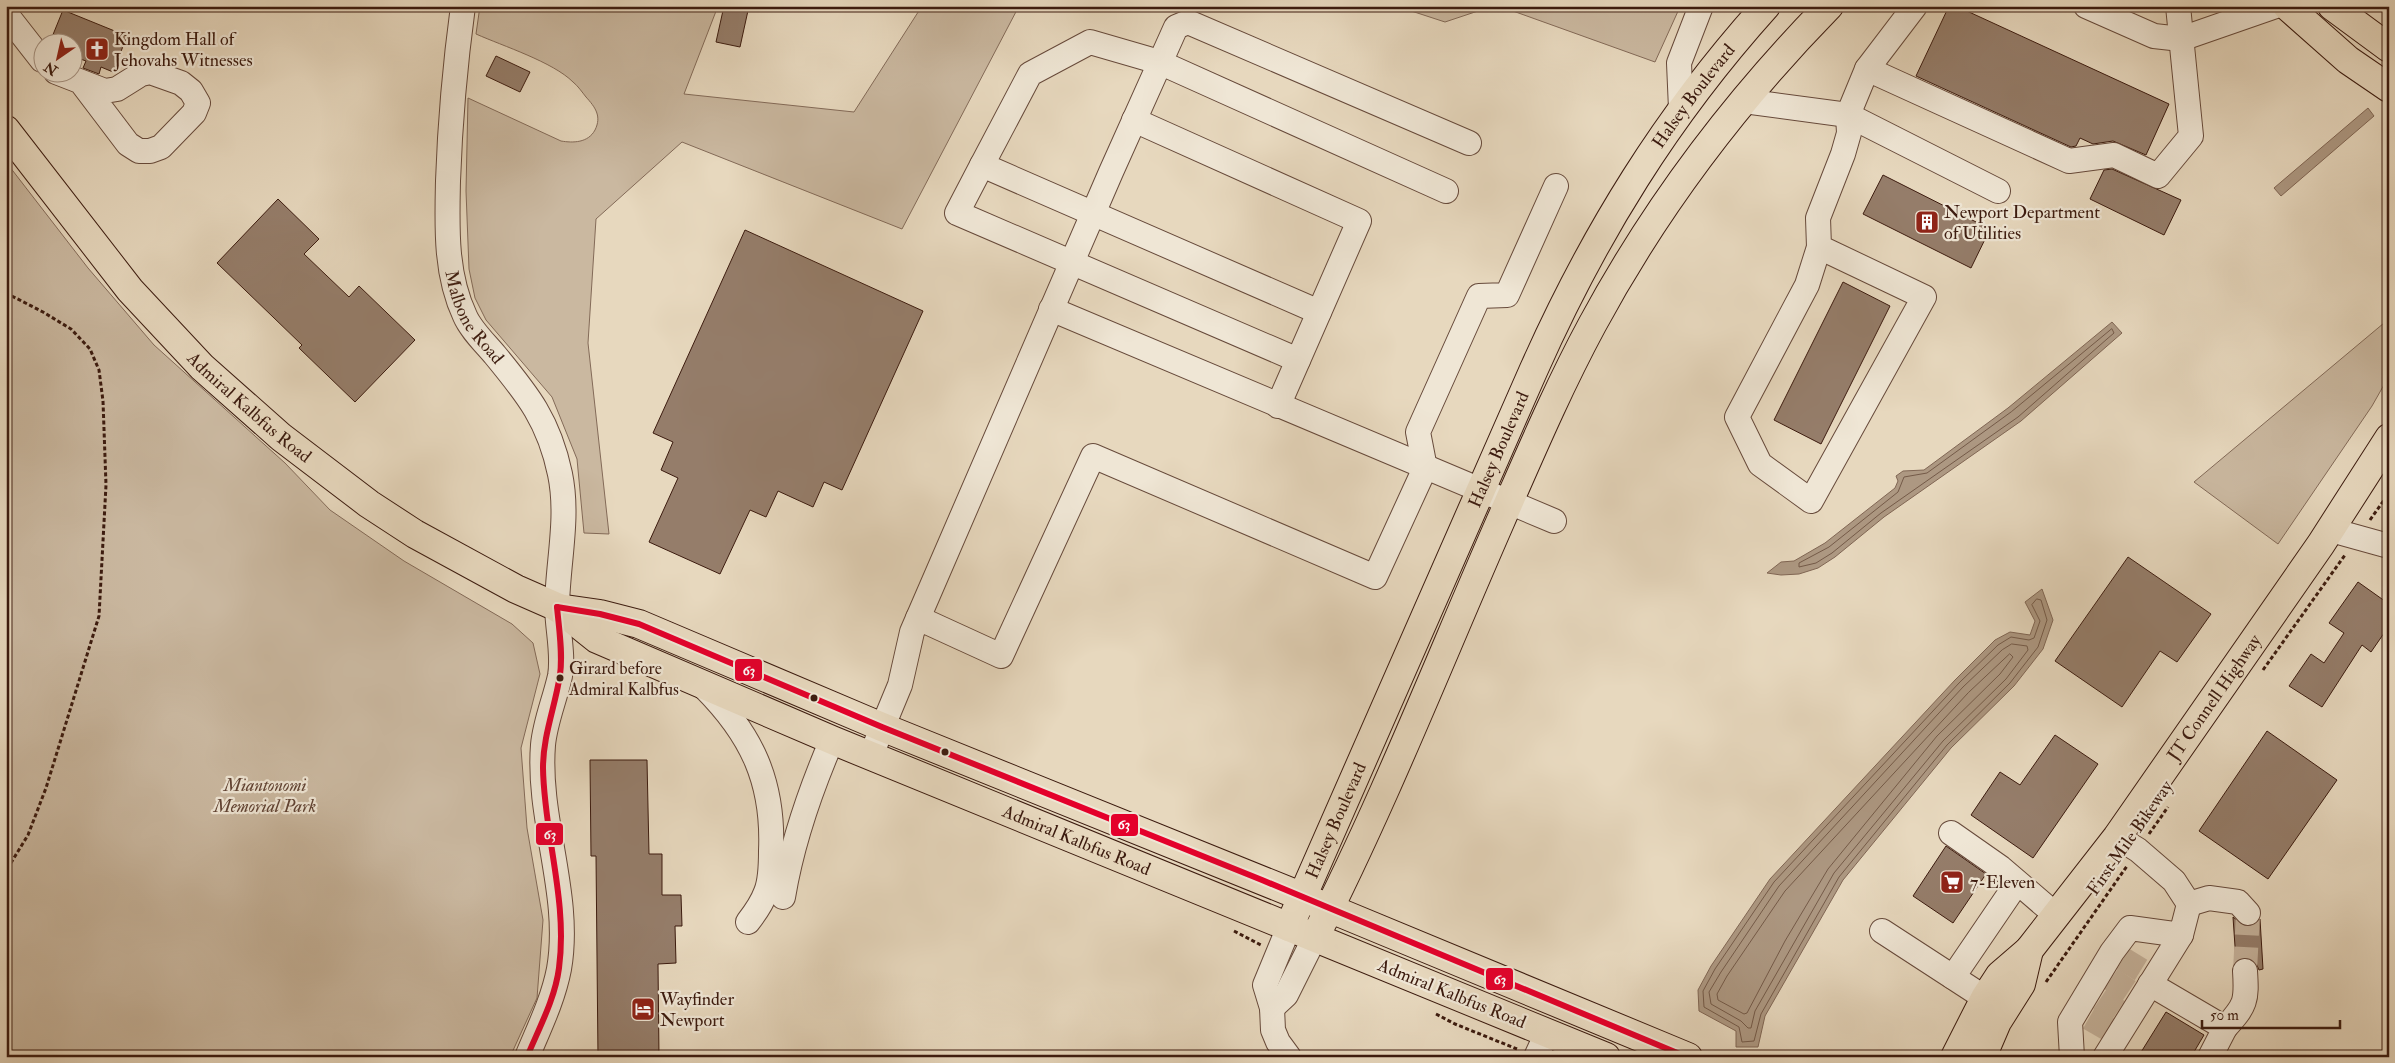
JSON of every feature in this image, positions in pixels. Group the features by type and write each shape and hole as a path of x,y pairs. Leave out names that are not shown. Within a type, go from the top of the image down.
{"main road":[{"name":"Halsey Boulevard","path":"1290,927 1552,327 1578,274 1624,193 1681,109 1766,6"},
{"name":"Halsey Boulevard","path":"1315,938 1364,834 1561,384 1609,294 1682,180 1744,101 1829,6"},
{"path":"2287,6 2348,60 2389,88"},
{"path":"2332,6 2389,48"},
{"name":"Admiral Kalbfus Road","path":"6,130 130,290 202,367 237,399 320,468 415,534 516,589 557,608 598,639 832,740 1290,927 1542,1045 1606,1057"},
{"name":"JT Connell Highway","path":"1955,1057 1985,998 2005,969 2029,950 2057,916 2128,844 2389,438"},
{"name":"Admiral Kalbfus Road","path":"557,608 600,614 639,624 882,727 1303,897 1688,1057"},
{"name":"JT Connell Highway","path":"1982,1057 1997,1022 2021,984 2029,950"}],"street":[{"name":"Malbone Road","path":"463,6 449,126 447,224 450,260 456,292 466,318 524,388 538,412 551,442 560,475 564,506 557,608 560,673 544,744 543,769 561,916 561,944 559,969 552,996 527,1057"},
{"path":"1681,109 1679,63 1701,6"},
{"path":"1820,247 1924,297 1811,501 1760,464 1737,417 1807,285 1820,247 1818,218 1843,154 1849,133 1848,115 1867,69 1915,6"},
{"path":"2086,6 2154,36 2181,39 2236,13 2276,6"},
{"path":"1867,69 2068,161 2114,155 2158,176 2191,136 2178,6"},
{"path":"6,14 32,47"},
{"path":"871,755 900,684 912,632 1092,214 1176,27 1188,22 1469,143"},
{"path":"1298,360 957,213 1030,74 1090,42 1159,62 1446,191"},
{"path":"150,72 181,83 192,91 198,103 194,113 161,147 150,151 139,150 128,144 81,82 105,91 117,89 141,74 150,72"},
{"path":"1744,101 1848,115 1998,192"},
{"path":"1134,120 1358,221 1278,406"},
{"path":"982,164 1092,214 1319,312"},
{"path":"918,618 1001,656 1093,456 1375,577 1424,468 1418,432 1479,296 1507,296 1556,186"},
{"path":"1051,309 1480,492 1554,521"},
{"path":"2331,530 2387,544"},
{"path":"703,685 734,719 758,762 766,790 772,840 769,878 766,891 748,922"},
{"path":"783,897 788,867 800,826 832,740"},
{"path":"1950,833 2001,868 2057,916"},
{"path":"2072,1057 2070,1022 2117,994 2181,935 2189,904 2174,881 2128,844"},
{"path":"1952,977 2017,883"},
{"path":"2189,904 2209,898 2238,902 2248,913"},
{"path":"1289,1057 1278,1042 1273,1030 1272,1008 1265,985 1290,927"},
{"path":"2105,1057 2130,928 2181,935"},
{"path":"1882,931 1985,998"},
{"path":"1272,1008 1286,995 1315,938"},
{"path":"2210,1057 2225,1028 2241,1011 2246,994 2245,971"},
{"path":"2117,994 2225,1028"}],"path":[{"path":"6,293 44,312 71,330 90,349 99,370 103,402 106,485 99,616 46,788 28,835 6,871"},
{"path":"2261,674 2389,492"},
{"name":"First Mile Bikeway","path":"2044,986 2128,844 2171,802"}],"green space":[{"path":"480,6 718,6 684,94 854,112 922,6 1019,6 902,229 682,142 596,219 588,343 609,534 584,533 577,459 552,397 486,320 475,298 469,269 466,191 468,98 561,141 575,142 584,140 595,130 598,116 595,108 577,85 564,75 541,61 476,34"},
{"path":"1396,6 1493,6 1445,22"},
{"path":"1499,6 1674,6 1679,9 1655,62"},
{"name":"Miantonomi Memorial Park","path":"6,162 88,268 154,345 285,463 330,510 404,561 512,624 533,643 540,674 521,748 527,828 543,920 537,998 510,1057 6,1057"},
{"path":"2384,323 2389,334 2389,376 2372,406 2278,544 2194,482"}],"water":[{"path":"2368,108 2374,116 2281,196 2274,188"},
{"path":"2112,322 2122,333 2021,421 1884,517 1835,557 1818,568 1799,574 1781,575 1767,573 1781,562 1794,561 1825,543 1895,488 1898,481 1896,476 1903,471 1924,470 2008,408"},
{"path":"2042,589 2053,620 2043,649 2014,686 1951,748 1843,880 1765,1016 1758,1047 1736,1047 1736,1031 1699,1011 1698,990 1711,966 1770,879 1955,680 1995,640 2010,632 2030,635 2035,621 2025,602"}],"building":[{"path":"724,6 749,6 740,47 716,42"},
{"path":"1949,6 1956,6 2169,104 2146,155 2113,141 2093,144 2080,138 2076,146 2071,147 1916,76"},
{"name":"Kingdom Hall of Jehovahs Witnesses","path":"63,10 127,36 113,72 101,67 99,74 83,68 86,61 82,60 82,32 54,32"},
{"path":"496,56 530,72 520,92 486,76"},
{"path":"2112,169 2181,200 2164,235 2090,199 2104,170"},
{"name":"Newport Department of Utilities","path":"1883,175 1990,229 1971,268 1863,214"},
{"path":"278,199 319,239 304,254 349,297 359,286 415,340 355,402 299,348 302,345 217,263"},
{"path":"745,230 923,311 842,490 824,482 813,507 778,491 766,517 750,510 720,574 649,542 678,478 661,470 673,442 653,433"},
{"path":"1843,282 1890,306 1821,444 1774,420"},
{"path":"2128,557 2211,614 2177,662 2160,651 2122,707 2055,661"},
{"path":"2358,582 2389,604 2389,626 2371,652 2362,645 2322,707 2289,686 2311,654 2324,663 2344,633 2329,623"},
{"path":"2267,731 2337,780 2268,879 2199,831"},
{"path":"2055,735 2098,764 2033,858 1971,815 2000,772 2020,785"},
{"path":"590,760 647,760 649,854 662,854 662,895 681,895 682,926 675,926 676,963 658,964 659,1057 598,1057 596,856 591,856"},
{"path":"1946,846 1986,874 1953,923 1913,896"},
{"path":"2233,917 2244,926 2251,926 2260,919 2263,969 2259,970 2256,963 2251,959 2244,957 2236,961"},
{"path":"2166,1012 2204,1035 2191,1057 2138,1057"}],"tunnel":[{"path":"2245,971 2248,913"},
{"path":"2123,959 2141,970"},
{"path":"2111,979 2129,991"},
{"path":"2100,999 2118,1011"},
{"path":"2089,1018 2108,1029"}],"transit line":[{"name":"63","path":"557,607 600,614 639,624 882,727 1262,880 1687,1057"},
{"name":"63","path":"527,1057 554,991 559,968 561,943 558,893 547,818 543,768 545,744 561,667 557,607"}],"place":[{"name":"Kingdom Hall of Jehovahs Witnesses","path":"97,49"},
{"name":"Newport Department of Utilities","path":"1927,222"},
{"name":"Girard before Admiral Kalbfus","path":"560,678"},
{"name":"7-Eleven","path":"1952,882"},
{"name":"Wayfinder Newport","path":"643,1009"}]}
